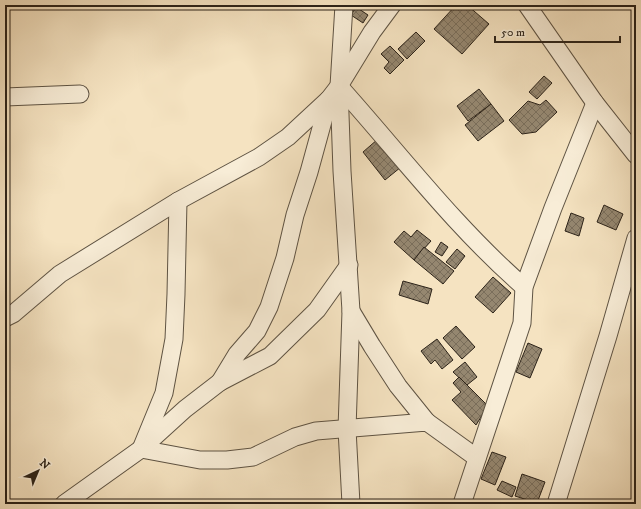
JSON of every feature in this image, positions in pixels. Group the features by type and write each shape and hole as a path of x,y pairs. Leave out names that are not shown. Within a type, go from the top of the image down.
{"street":[{"path":"220,382 237,354 257,331 270,307 285,258 295,215 334,93 344,5"},
{"path":"5,318 13,314 60,274 178,201 258,157 288,137 334,93 372,32 392,5"},
{"path":"526,5 595,103 636,155"},
{"path":"334,93 342,171 351,311 347,429 351,504"},
{"path":"334,93 489,256 524,287"},
{"path":"5,97 80,94"},
{"path":"462,504 522,323 524,287 552,208 595,103"},
{"path":"141,449 164,393 174,339 178,201"},
{"path":"556,504 608,336 636,238"},
{"path":"64,504 141,449 185,409 220,382 270,356 317,310 349,265"},
{"path":"351,311 398,386 427,422 477,458"},
{"path":"141,449 200,460 253,457 316,430 347,429 427,422"}],"building":[{"path":"456,5 467,5 489,24 462,54 434,29"},
{"path":"356,7 368,15 363,23 351,15"},
{"path":"416,32 425,41 407,59 398,49"},
{"path":"390,46 404,60 390,74 384,68 389,62 381,54"},
{"path":"544,76 552,83 537,99 529,92"},
{"path":"479,89 491,104 468,121 457,106"},
{"path":"546,100 557,112 536,132 522,134 509,120 528,101 540,105"},
{"path":"491,104 504,121 478,141 465,125"},
{"path":"378,139 401,167 385,180 363,152"},
{"path":"604,205 623,214 616,230 597,222"},
{"path":"571,213 584,218 579,236 565,231"},
{"path":"417,230 431,241 414,260 394,242 404,231 411,237"},
{"path":"441,242 448,247 442,256 435,252"},
{"path":"424,247 454,271 443,284 414,260"},
{"path":"457,249 465,256 455,269 446,262"},
{"path":"493,277 511,293 493,313 475,297"},
{"path":"403,281 432,289 428,304 399,295"},
{"path":"456,326 475,347 462,359 443,338"},
{"path":"437,339 453,360 442,369 435,360 431,364 421,351"},
{"path":"528,343 542,349 530,378 516,372"},
{"path":"465,362 477,377 467,385 453,372"},
{"path":"459,377 488,406 476,425 452,400 461,392 453,383"},
{"path":"492,452 506,457 495,485 481,479"},
{"path":"522,474 545,482 537,503 515,496"},
{"path":"502,481 516,487 512,497 497,490"}]}
